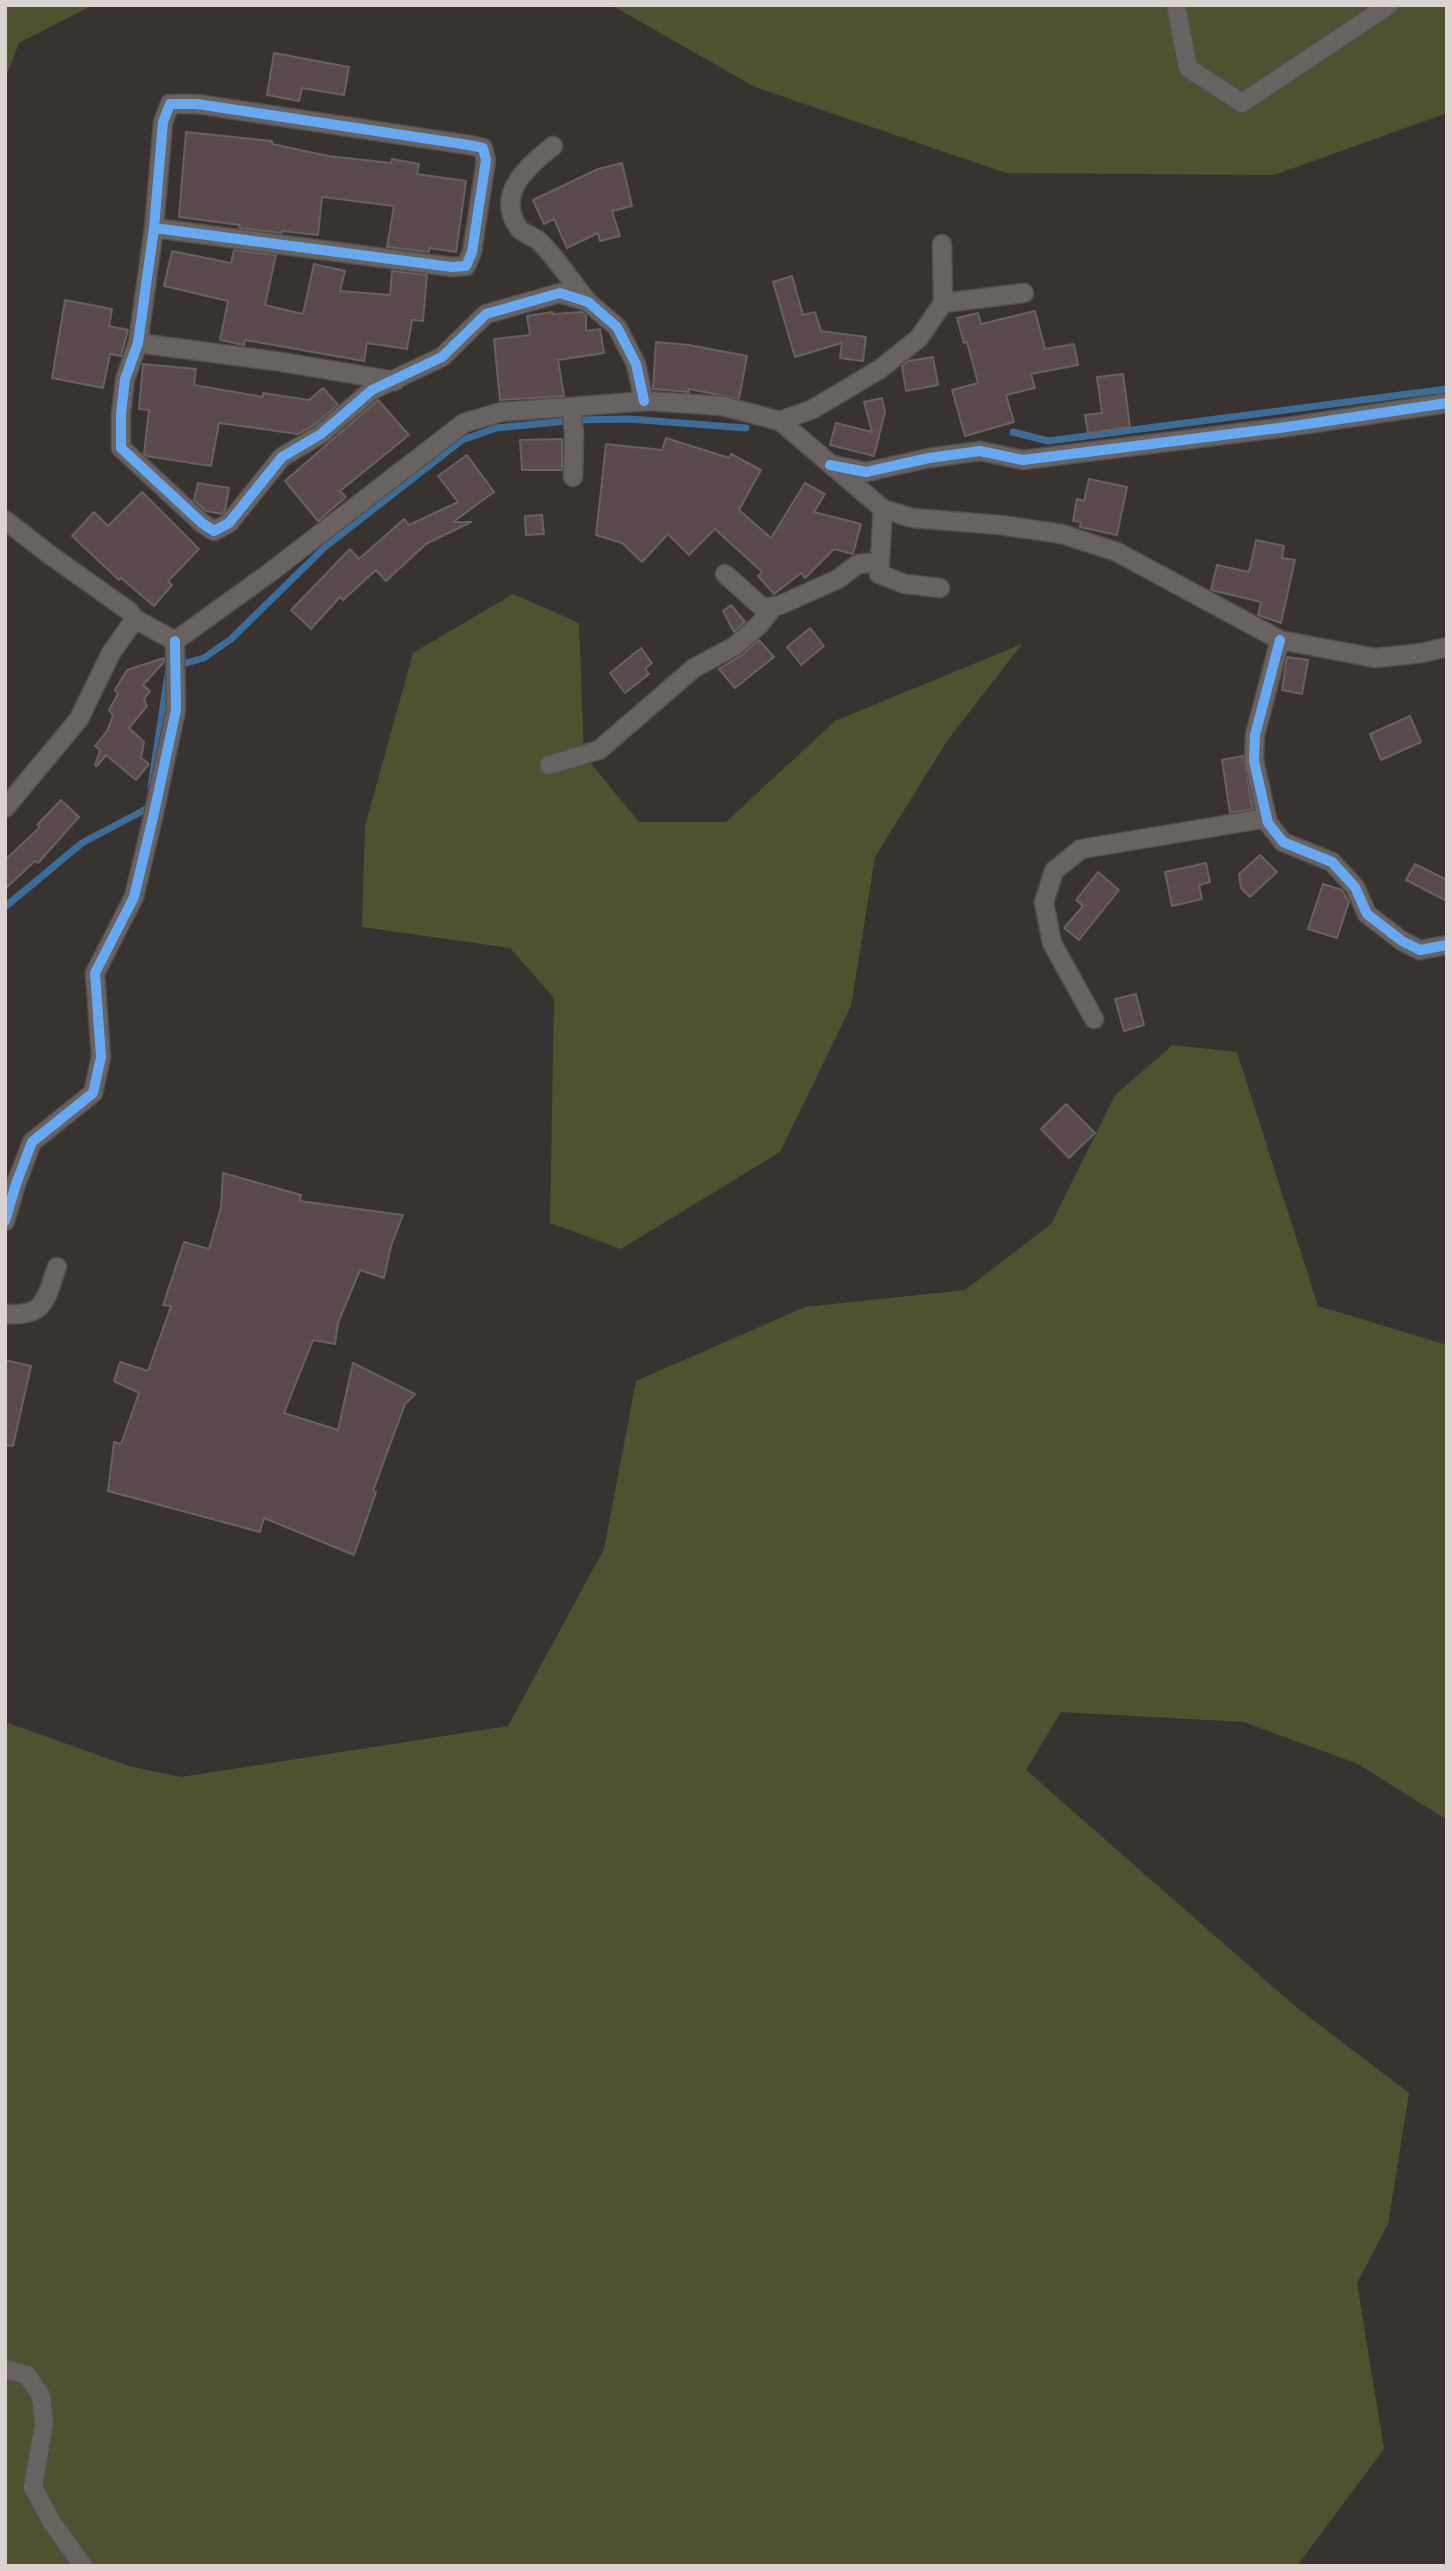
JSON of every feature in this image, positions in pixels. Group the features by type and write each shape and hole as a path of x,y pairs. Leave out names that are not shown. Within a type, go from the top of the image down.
{"street":[{"path":"1176,5 1188,68 1242,103 1389,5"},
{"path":"154,228 452,268 466,266 472,252 486,160 483,148 469,145 197,104 170,104 163,122 154,228 138,344 125,379 121,447 202,523 215,531 229,523 282,457 321,434 372,390 442,357 486,314 560,293 588,302"},
{"path":"553,146 529,165 515,184 509,206 518,228 538,240 588,302 617,327 636,363 644,401"},
{"path":"780,421 813,409 880,369 919,338 943,303 942,244"},
{"path":"943,303 1024,293"},
{"path":"138,344 256,358 395,381"},
{"path":"175,641 268,574 464,423 501,412 572,411 644,401 723,407 780,421 883,509 912,517 1062,534 1116,552 1280,640 1376,658 1422,653 1447,647"},
{"path":"830,465 866,472 929,458 980,451 1023,460 1287,427 1447,403"},
{"path":"572,411 575,433 573,477"},
{"path":"883,509 879,574 905,584 940,588"},
{"path":"5,520 129,611 135,620 175,641"},
{"path":"725,575 763,608 774,606 838,579 858,564 879,562"},
{"path":"549,765 599,750 694,668 734,646 760,624 774,606"},
{"path":"5,808 79,719 111,653 135,620"},
{"path":"1280,640 1255,735 1254,761 1267,818 1283,842 1332,862 1355,887 1367,914 1402,941 1420,950 1447,946"},
{"path":"5,1221 11,1182 32,1142 93,1093 101,1057 95,973 134,897 176,710 175,641"},
{"path":"1094,1019 1052,943 1044,902 1054,870 1081,849 1267,818"},
{"path":"5,1314 29,1315 37,1309 46,1298 57,1267"},
{"path":"5,2369 27,2375 40,2396 44,2424 33,2487 51,2521 83,2566"}],"green space":[{"path":"5,5 93,5 19,43 5,79"},
{"path":"611,5 1447,5 1447,113 1274,175 1006,173 755,87"},
{"path":"513,594 579,623 584,755 639,822 726,822 835,721 1022,644 947,741 875,857 851,1006 780,1152 621,1249 550,1223 554,998 510,948 362,927 365,826 413,653"},
{"path":"1173,1045 1237,1052 1318,1306 1447,1345 1447,1820 1358,1764 1244,1722 1061,1712 1026,1770 1296,2007 1409,2093 1388,2224 1357,2283 1384,2449 1297,2566 5,2566 5,1722 129,1766 181,1777 508,1726 604,1549 636,1381 805,1307 965,1290 1051,1224 1115,1095"}],"building":[{"path":"274,53 349,67 344,95 302,88 299,101 267,95"},
{"path":"186,132 272,141 272,144 328,156 391,163 392,159 419,164 417,174 466,181 456,252 387,247 394,206 322,197 318,235 239,228 240,225 179,217"},
{"path":"622,163 632,206 612,211 620,236 600,241 598,233 567,248 554,219 544,224 533,200 598,169"},
{"path":"234,250 276,255 265,305 303,314 314,264 345,271 340,291 390,295 392,271 427,275 423,321 412,320 407,349 367,343 364,361 245,340 244,345 220,340 228,301 164,286 172,251 231,263"},
{"path":"792,276 803,315 815,312 821,331 866,337 863,361 840,358 842,343 795,357 773,282"},
{"path":"65,300 112,309 109,326 128,330 121,356 110,354 103,388 52,378"},
{"path":"1035,311 1045,349 1074,344 1078,365 1031,374 1035,388 1006,395 1014,422 965,436 952,390 978,383 967,342 964,343 957,318 978,313 981,324"},
{"path":"552,312 582,312 586,315 586,331 600,329 604,353 558,360 564,396 500,400 494,339 530,335 527,316"},
{"path":"656,342 747,356 739,399 689,389 689,392 653,389"},
{"path":"933,357 938,385 906,391 902,366 908,361"},
{"path":"143,364 196,369 194,385 263,397 263,393 309,400 323,388 338,405 314,425 298,434 219,423 211,466 146,456 144,454 149,410 139,409"},
{"path":"1123,374 1130,427 1088,433 1085,415 1102,413 1097,377"},
{"path":"882,398 885,412 874,456 830,445 836,423 872,432 864,402"},
{"path":"378,400 409,435 340,491 346,497 318,521 285,481"},
{"path":"666,438 729,458 731,454 761,470 739,510 771,538 805,483 825,494 814,512 861,524 853,554 834,549 805,578 801,573 774,594 758,576 762,572 715,529 689,555 668,534 642,562 622,543 596,535 606,444 662,450"},
{"path":"562,439 562,470 522,470 520,440"},
{"path":"467,455 494,492 453,522 471,522 426,544 386,581 376,570 343,600 340,597 311,629 291,610 350,549 359,559 404,519 409,525 458,502 438,476"},
{"path":"1089,479 1127,487 1117,535 1080,527 1081,522 1073,521 1077,499 1084,501"},
{"path":"198,483 229,488 222,514 206,511 194,500"},
{"path":"142,492 199,549 168,581 172,585 154,606 121,578 119,580 72,536 94,512 108,526"},
{"path":"542,515 544,534 526,535 525,516"},
{"path":"1256,540 1284,546 1282,558 1295,560 1281,623 1258,615 1261,602 1211,590 1217,565 1249,572"},
{"path":"731,605 745,622 734,632 723,611"},
{"path":"810,628 824,646 801,665 787,647"},
{"path":"759,640 774,657 735,688 719,669 742,655"},
{"path":"641,648 652,663 645,669 649,674 625,693 610,673"},
{"path":"1287,657 1308,660 1302,694 1282,690"},
{"path":"164,658 164,662 143,685 150,691 144,699 147,706 129,728 144,742 141,758 149,764 136,780 106,755 95,765 100,750 95,746 107,731 113,716 109,710 118,694 115,690 127,670"},
{"path":"1410,716 1421,742 1381,760 1370,734"},
{"path":"1243,756 1253,809 1230,813 1222,760"},
{"path":"61,800 79,817 38,863 35,861 5,889 5,860 40,827 37,825"},
{"path":"1260,855 1277,872 1250,897 1241,888 1239,874"},
{"path":"1206,863 1210,882 1199,885 1202,899 1172,906 1165,872"},
{"path":"1415,864 1447,880 1447,901 1406,880"},
{"path":"1098,872 1119,890 1079,940 1064,928 1083,906 1076,900"},
{"path":"1323,884 1342,890 1349,902 1337,938 1308,929"},
{"path":"1136,994 1144,1025 1124,1031 1115,999"},
{"path":"1066,1104 1095,1133 1069,1158 1041,1129"},
{"path":"223,1173 301,1195 300,1201 403,1215 391,1246 384,1278 360,1270 338,1323 335,1344 313,1340 284,1413 338,1430 353,1363 415,1394 405,1404 373,1491 376,1492 354,1555 264,1518 260,1532 108,1491 114,1442 121,1444 139,1393 114,1381 120,1362 148,1371 171,1306 163,1305 184,1242 209,1249 221,1207"},
{"path":"5,1360 31,1366 13,1446 5,1445"}],"waterway":[{"path":"1013,432 1048,441 1447,389"},
{"path":"175,666 204,658 231,639 325,547 462,440 496,428 577,420 629,419 746,428"},
{"path":"151,787 168,674"},
{"path":"5,907 82,843 148,808 149,802"}],"cycle path":[{"path":"154,228 452,267 466,266 472,252 486,160 483,148 469,145 197,104 170,104 163,122 154,228 138,343 125,379 121,448 214,531 229,523 282,457 321,434 372,390 442,357 486,314 560,293 588,302 617,327 636,364 644,401"},
{"path":"830,465 866,472 929,458 980,451 1023,460 1287,427 1447,403"},
{"path":"1280,640 1255,735 1254,761 1268,823 1283,842 1332,862 1355,887 1367,914 1402,941 1420,950 1447,945"},
{"path":"5,1221 32,1142 93,1093 101,1057 95,973 134,897 176,710 175,641"}]}
